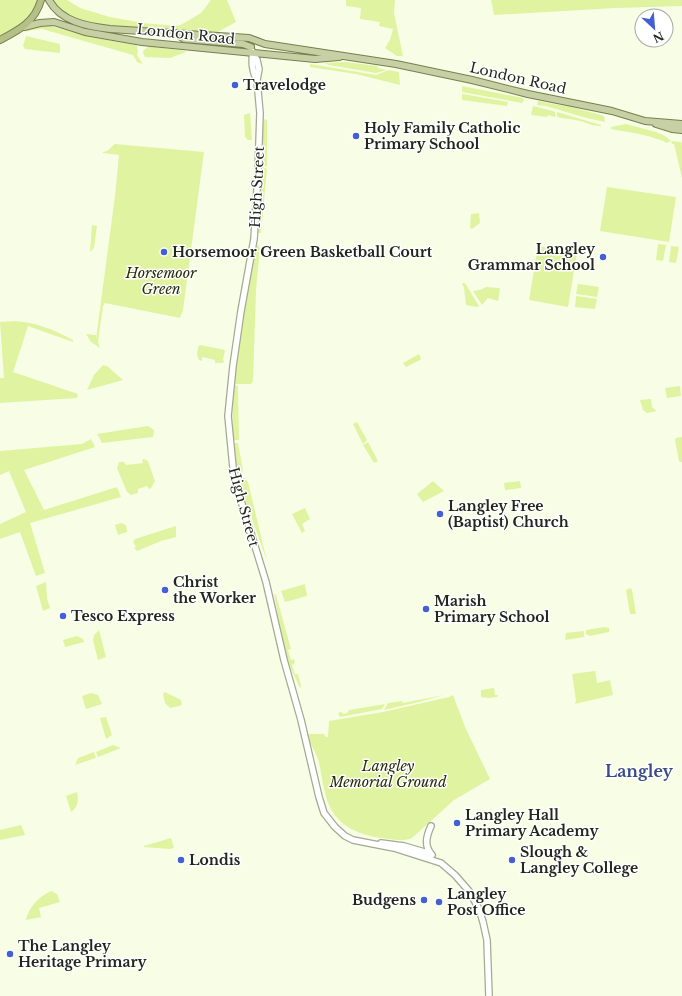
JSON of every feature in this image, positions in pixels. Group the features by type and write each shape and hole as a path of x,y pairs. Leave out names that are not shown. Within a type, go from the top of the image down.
{"highway":[{"path":"0,40 24,27 35,16 41,0"}],"main road":[{"name":"London Road","path":"49,0 57,12 94,27 249,38 266,44 396,64 528,94 612,111 645,121 682,124"},
{"name":"London Road","path":"24,27 40,23 54,22 91,33 136,42 252,50 315,59 348,56"},
{"name":"London Road","path":"175,33 184,39 243,44 252,50"},
{"name":"High Street","path":"252,50 257,60 259,69 258,80 260,113 254,239 241,311 228,416 234,478 266,582 284,660 297,705 322,808 328,819 345,836 353,840 365,843 388,843 417,852"},
{"path":"645,121 672,129 682,130"},
{"path":"431,826 426,843 431,854 455,875 469,891 479,909 487,940 489,996"},
{"path":"417,852 431,854"},
{"path":"417,852 441,863"}],"green space":[{"path":"0,0 37,0 32,13 28,18 18,26 0,36"},
{"path":"52,0 67,0 80,8 110,17 138,22 138,28 90,24 68,16 59,9"},
{"path":"211,0 227,0 236,22 216,33 141,29 141,23 179,26 201,13"},
{"path":"346,0 395,0 394,13 403,56 397,56 385,48 390,40 393,29 379,26 380,22 360,19 361,8 346,6"},
{"path":"491,0 682,0 682,6 494,15"},
{"path":"45,26 51,26 86,36 137,46 137,55 143,64 137,62 133,55 42,29 24,32"},
{"path":"26,36 60,44 60,53 25,49 23,46"},
{"path":"149,46 186,52 170,58 145,57 143,53 144,50"},
{"path":"346,62 377,66 378,68 387,70 376,73 324,63"},
{"path":"310,64 376,75 389,70 399,72 400,85 356,74 310,67"},
{"path":"462,86 523,98 524,100 522,103 462,92"},
{"path":"463,94 508,102 507,106 462,100"},
{"path":"538,101 601,115 604,116 605,122 546,106 537,105"},
{"path":"533,106 553,111 555,112 556,116 554,117 548,115 547,117 531,115"},
{"path":"557,112 601,126 594,126 580,121 557,117"},
{"path":"250,113 252,140 248,140 245,137 244,115"},
{"path":"264,119 267,120 267,167 261,164"},
{"path":"626,124 656,132 665,136 671,141 666,143 662,140 643,135 611,129 611,127"},
{"path":"671,141 681,142 682,145 682,178 674,144 672,144"},
{"name":"Horsemoor Green","path":"115,144 204,152 183,310 180,318 105,303 103,306 98,342 100,348 91,342 86,334 96,335 96,339 119,155 103,152 107,151"},
{"path":"261,166 267,169 261,233 258,233"},
{"path":"607,187 676,197 669,242 600,231"},
{"path":"479,213 480,223 472,229 470,228 471,214"},
{"path":"92,225 97,226 94,248 90,252"},
{"path":"658,244 666,245 663,261 656,260"},
{"path":"257,245 260,249 256,290 253,381 251,384 234,384 240,331"},
{"path":"538,246 577,253 568,307 529,300"},
{"path":"671,246 679,247 676,263 669,262"},
{"path":"462,283 465,283 479,306 466,305"},
{"path":"578,284 599,287 597,297 576,294"},
{"path":"486,287 500,289 498,301 488,298 482,305 473,291"},
{"path":"576,296 597,299 595,309 575,307"},
{"path":"14,321 45,327 73,340 73,342 28,326 13,372 78,394 77,398 0,403 0,378 4,378 0,322"},
{"path":"200,345 225,350 223,363 215,363 215,360 202,357 202,361 199,360 197,355 198,347"},
{"path":"419,354 420,360 406,367 403,363"},
{"path":"103,365 107,366 123,380 87,390 94,375"},
{"path":"233,385 238,386 239,440 232,440"},
{"path":"680,386 681,396 667,398 665,388"},
{"path":"651,399 652,407 657,411 647,413 643,410 640,400"},
{"path":"357,422 367,440 363,444 353,424"},
{"path":"148,426 154,430 153,437 102,443 97,434"},
{"path":"682,437 682,462 680,462 675,440 676,438"},
{"path":"91,439 95,447 24,470 44,510 117,487 121,497 30,523 45,573 36,576 20,532 0,539 0,524 26,512 9,471 0,475 0,451 82,444"},
{"path":"368,442 378,461 374,463 363,445"},
{"path":"233,443 238,443 243,470 240,474 236,471"},
{"path":"144,459 148,461 155,481 151,488 149,489 147,486 138,489 138,493 131,495 127,492 117,468 119,462 124,462 126,465 143,463 142,460"},
{"path":"244,478 248,482 267,561 239,483 240,479"},
{"path":"433,481 444,491 423,502 417,494"},
{"path":"520,481 521,488 505,490 504,483"},
{"path":"305,508 310,519 302,524 305,531 302,533 292,514"},
{"path":"121,523 126,525 127,532 118,535 115,525"},
{"path":"176,526 176,537 161,541 137,551 134,548 136,547 133,542 135,539"},
{"path":"46,582 47,598 50,608 43,611 36,586"},
{"path":"305,584 307,596 285,602 281,591"},
{"path":"631,588 636,614 630,614 626,590"},
{"path":"274,594 276,595 291,649 288,650 291,660 294,659 295,663 292,665 295,674 298,674 301,686 300,688 286,658"},
{"path":"605,627 609,628 609,632 590,636 586,634 586,630"},
{"path":"99,630 106,657 98,660 93,640 94,635"},
{"path":"584,631 584,637 565,640 566,633"},
{"path":"77,636 83,639 84,642 65,647 63,640"},
{"path":"595,671 597,683 610,680 613,695 575,704 576,700 572,674"},
{"path":"494,688 495,695 498,695 497,697 481,697 481,690"},
{"path":"165,692 181,700 182,704 180,706 170,708 165,703 163,694"},
{"path":"91,693 98,695 102,704 86,709 82,696"},
{"path":"444,695 384,710 388,703 402,701 403,703"},
{"name":"Langley Memorial Ground","path":"453,695 465,727 490,779 454,800 412,838 401,840 366,835 351,829 339,820 328,802 318,759 306,734 324,734 328,737 329,721 383,712"},
{"path":"385,704 382,709 340,717 338,713 341,712 344,714 349,710"},
{"path":"106,717 112,735 106,739 100,718"},
{"path":"113,745 121,748 98,757 96,752"},
{"path":"94,752 96,758 75,765 78,758"},
{"path":"77,792 77,803 71,812 66,796"},
{"path":"21,825 25,835 0,840 0,830"},
{"path":"171,838 174,848 144,847 144,846"},
{"path":"51,891 57,894 60,902 39,908 41,917 26,920 29,911 35,903 42,896"}],"place":[{"name":"Travelodge","path":"235,85"},
{"name":"Holy Family Catholic Primary School","path":"356,136"},
{"name":"Horsemoor Green Basketball Court","path":"164,252"},
{"name":"Langley Grammar School","path":"603,257"},
{"name":"Langley Free (Baptist) Church","path":"440,514"},
{"name":"Christ the Worker","path":"165,590"},
{"name":"Marish Primary School","path":"426,609"},
{"name":"Tesco Express","path":"63,616"},
{"name":"Langley Hall Primary Academy","path":"457,823"},
{"name":"Londis","path":"181,860"},
{"name":"Slough & Langley College","path":"512,860"},
{"name":"Budgens","path":"424,900"},
{"name":"Langley Post Office","path":"439,902"},
{"name":"The Langley Heritage Primary","path":"10,954"}],"district":[{"name":"Langley","path":"639,771"}]}
